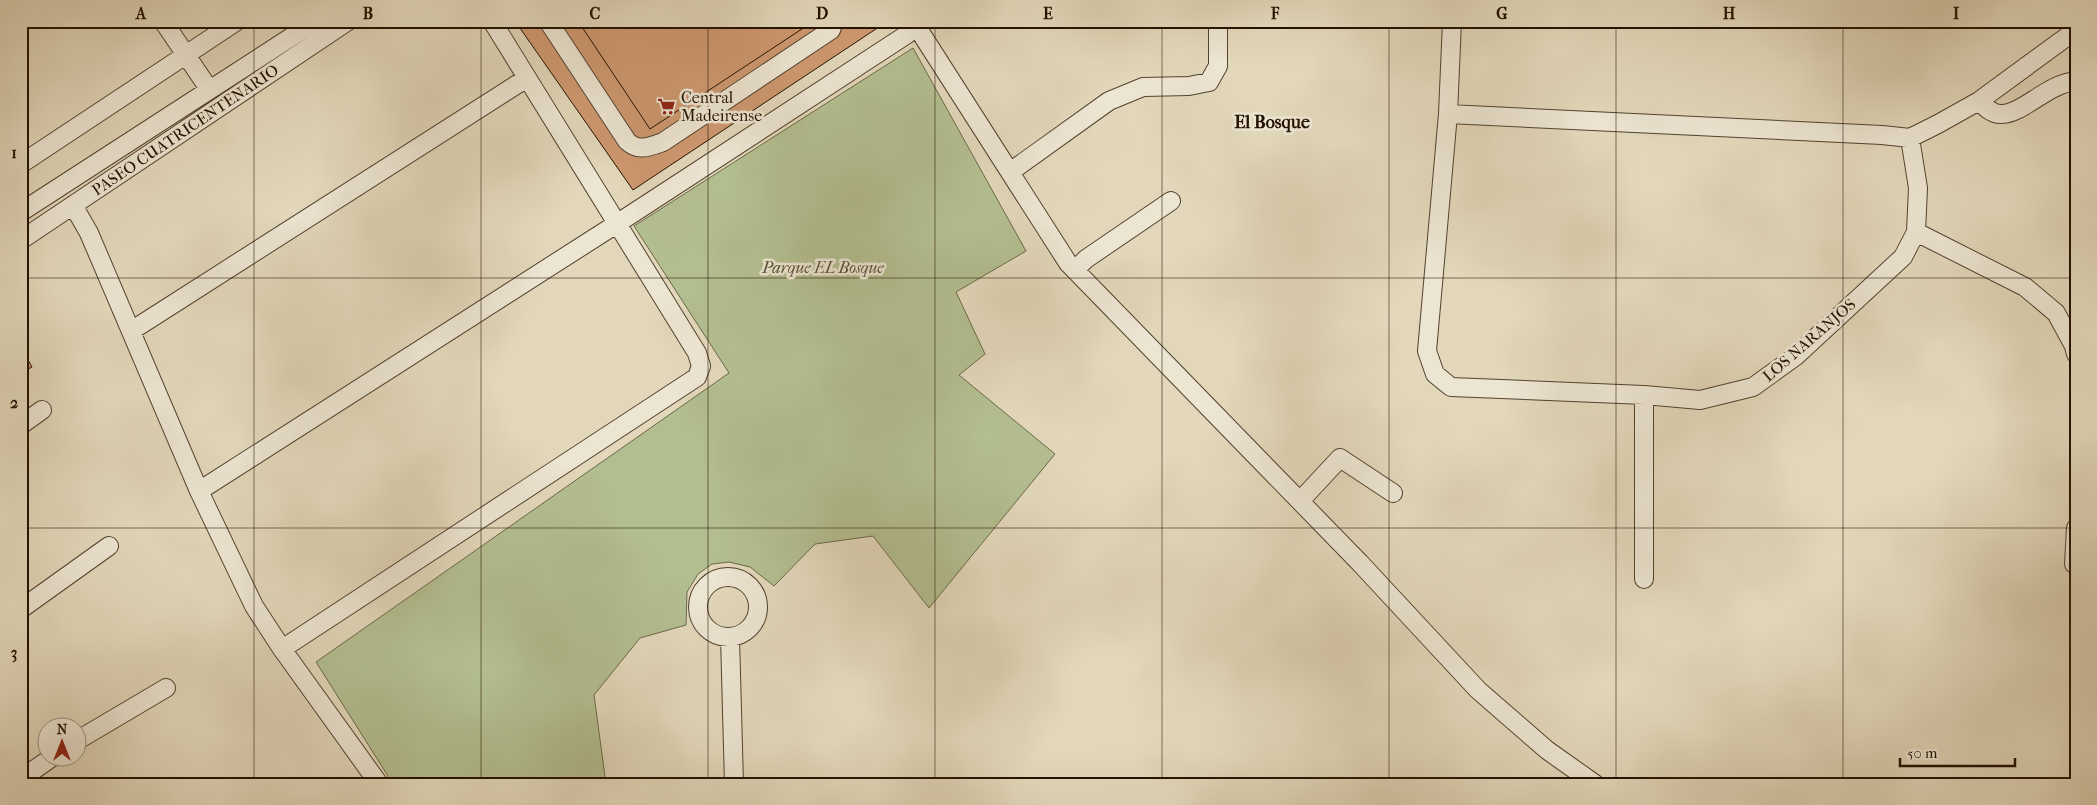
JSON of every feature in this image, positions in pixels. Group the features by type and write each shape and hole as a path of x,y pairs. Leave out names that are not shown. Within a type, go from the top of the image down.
{"street":[{"path":"163,21 209,90"},
{"path":"21,164 237,21"},
{"name":"PASEO CUATRICENTENARIO","path":"21,212 316,21"},
{"name":"PASEO CUATRICENTENARIO","path":"21,240 348,21"},
{"path":"282,649 697,377 701,366 697,353 492,21"},
{"path":"548,21 626,141 632,146 645,148 663,142 791,58 832,30 834,21"},
{"path":"1010,172 1110,101 1143,88 1189,86 1209,82 1218,66 1218,21"},
{"path":"1452,21 1448,114 1882,135 1910,138 1979,101 2076,30"},
{"path":"199,491 618,223 911,26 1010,172 1068,263 1300,501 1478,690 1547,750 1595,784"},
{"path":"131,331 526,78"},
{"path":"1979,101 1991,112 2001,115 2013,111 2062,82 2076,81"},
{"name":"LOS NARANJOS","path":"1448,114 1427,351 1436,374 1451,387 1700,400 1753,387 1796,356 1903,257 1916,232 1918,188 1910,138"},
{"path":"1075,270 1086,259 1171,201"},
{"path":"73,205 89,233 199,491 254,606 282,649 379,784"},
{"path":"1916,232 2025,288 2056,313 2074,346 2076,354"},
{"path":"1644,396 1644,579"},
{"path":"21,425 42,410"},
{"path":"1300,501 1340,458 1393,493"},
{"path":"2074,564 2076,528"},
{"path":"21,609 109,546"},
{"path":"730,637 734,784"},
{"path":"88,734 166,688"},
{"path":"21,780 38,768"}],"green space":[{"name":"Parque EL Bosque","path":"913,48 1026,251 956,292 985,354 959,375 1055,454 929,608 873,536 815,544 774,586 750,567 729,562 712,564 698,574 687,592 686,625 640,638 594,695 606,784 393,784 316,662 729,373 634,226"}],"building":[{"name":"Central Madeirense","path":"515,21 888,21 633,190"},
{"path":"578,21 810,21 811,23 650,129"},
{"path":"21,348 32,367 21,373"}],"place":[{"name":"Central Madeirense","path":"667,106"}],"district":[{"name":"El Bosque","path":"1272,122"}]}
